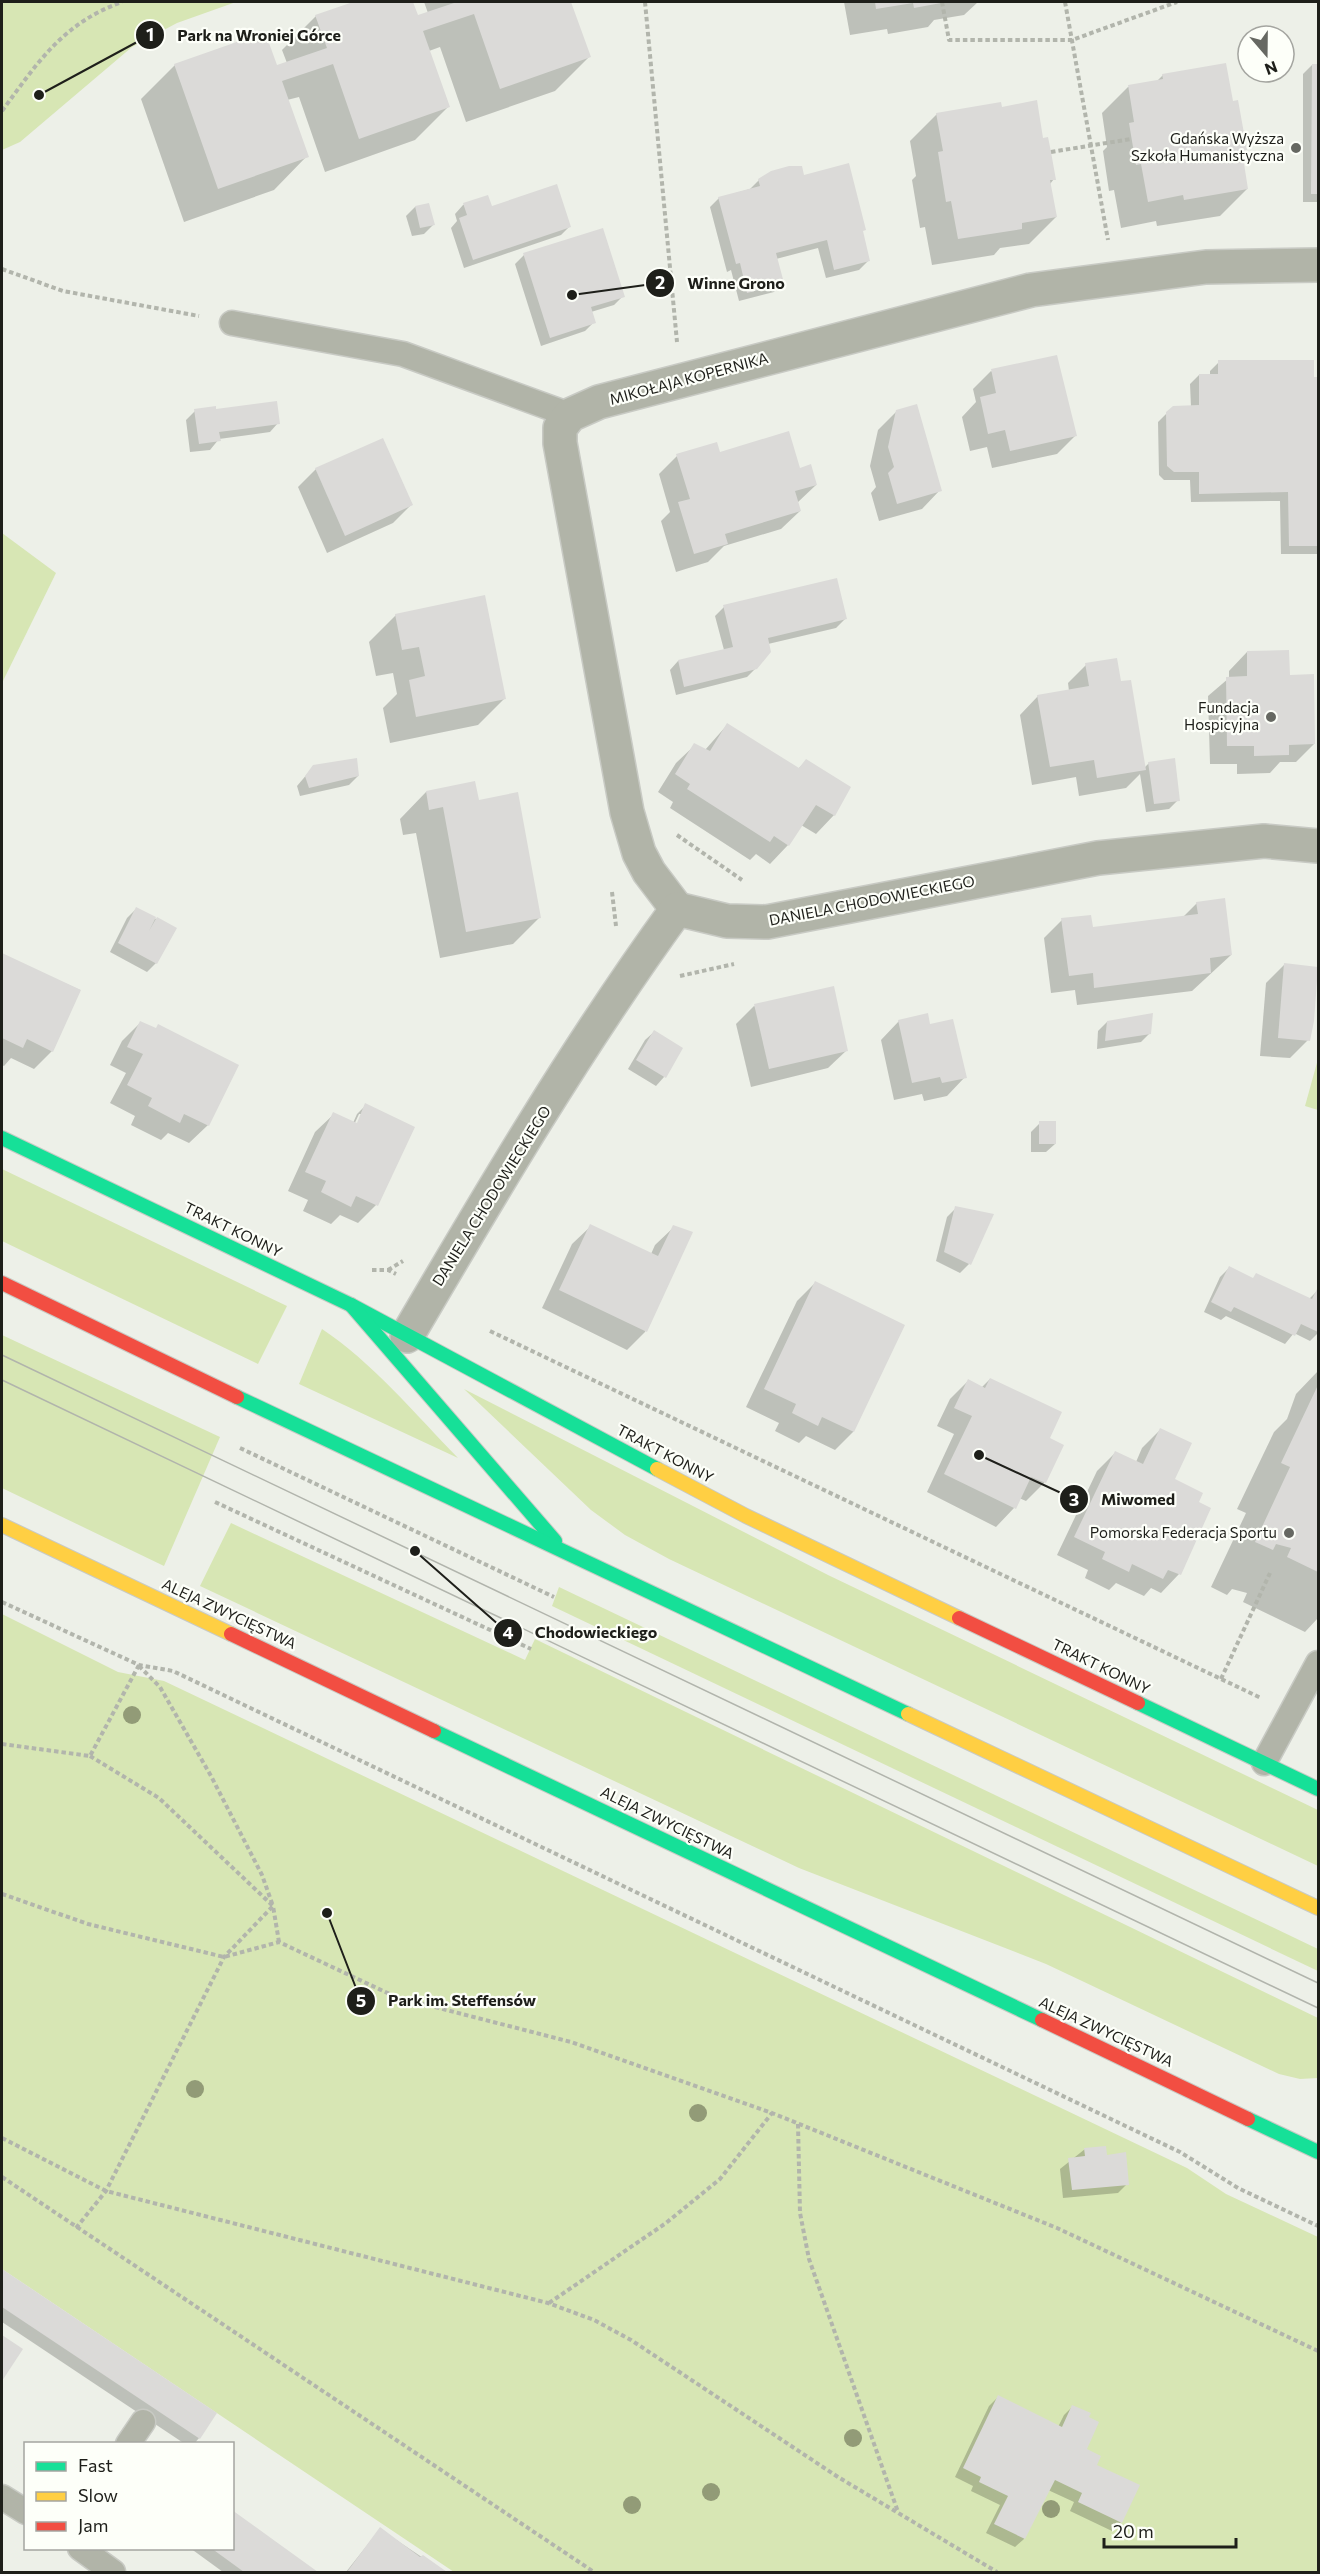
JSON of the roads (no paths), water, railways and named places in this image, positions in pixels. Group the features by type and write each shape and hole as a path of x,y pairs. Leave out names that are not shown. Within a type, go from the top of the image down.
{"main road":[{"name":"TRAKT KONNY","path":"2,1138 351,1305 746,1516 1318,1789"},
{"path":"2,1283 259,1408 562,1549 1318,1908"},
{"path":"351,1305 562,1549"},
{"name":"ALEJA ZWYCIĘSTWA","path":"2,1525 1318,2152"}],"street":[{"name":"MIKOŁAJA KOPERNIKA","path":"570,415 599,402 1031,290 1206,267 1318,266"},
{"path":"570,415 560,428 560,443 627,812 639,853 649,872 677,909"},
{"name":"DANIELA CHODOWIECKIEGO","path":"407,1336 449,1263 627,978 677,909 727,921 767,922 1098,858 1264,841 1318,846"}],"lane":[{"path":"232,323 402,354 570,415"},
{"path":"1264,1763 1318,1664"},
{"path":"129,2442 143,2422"},
{"path":"2,2497 24,2511"},
{"path":"83,2550 113,2572"}],"tram line":[{"path":"2,1355 1318,1983"},
{"path":"2,1380 1318,2008"}],"place":[{"name":"Park na Wroniej Górce","path":"39,95"},
{"name":"Gdańska Wyższa Szkoła Humanistyczna","path":"1296,148"},
{"name":"Winne Grono","path":"572,295"},
{"name":"Fundacja Hospicyjna","path":"1271,717"},
{"name":"Miwomed","path":"979,1455"},
{"name":"Pomorska Federacja Sportu","path":"1289,1533"},
{"name":"Chodowieckiego","path":"415,1551"},
{"name":"Park im. Steffensów","path":"327,1913"}]}
